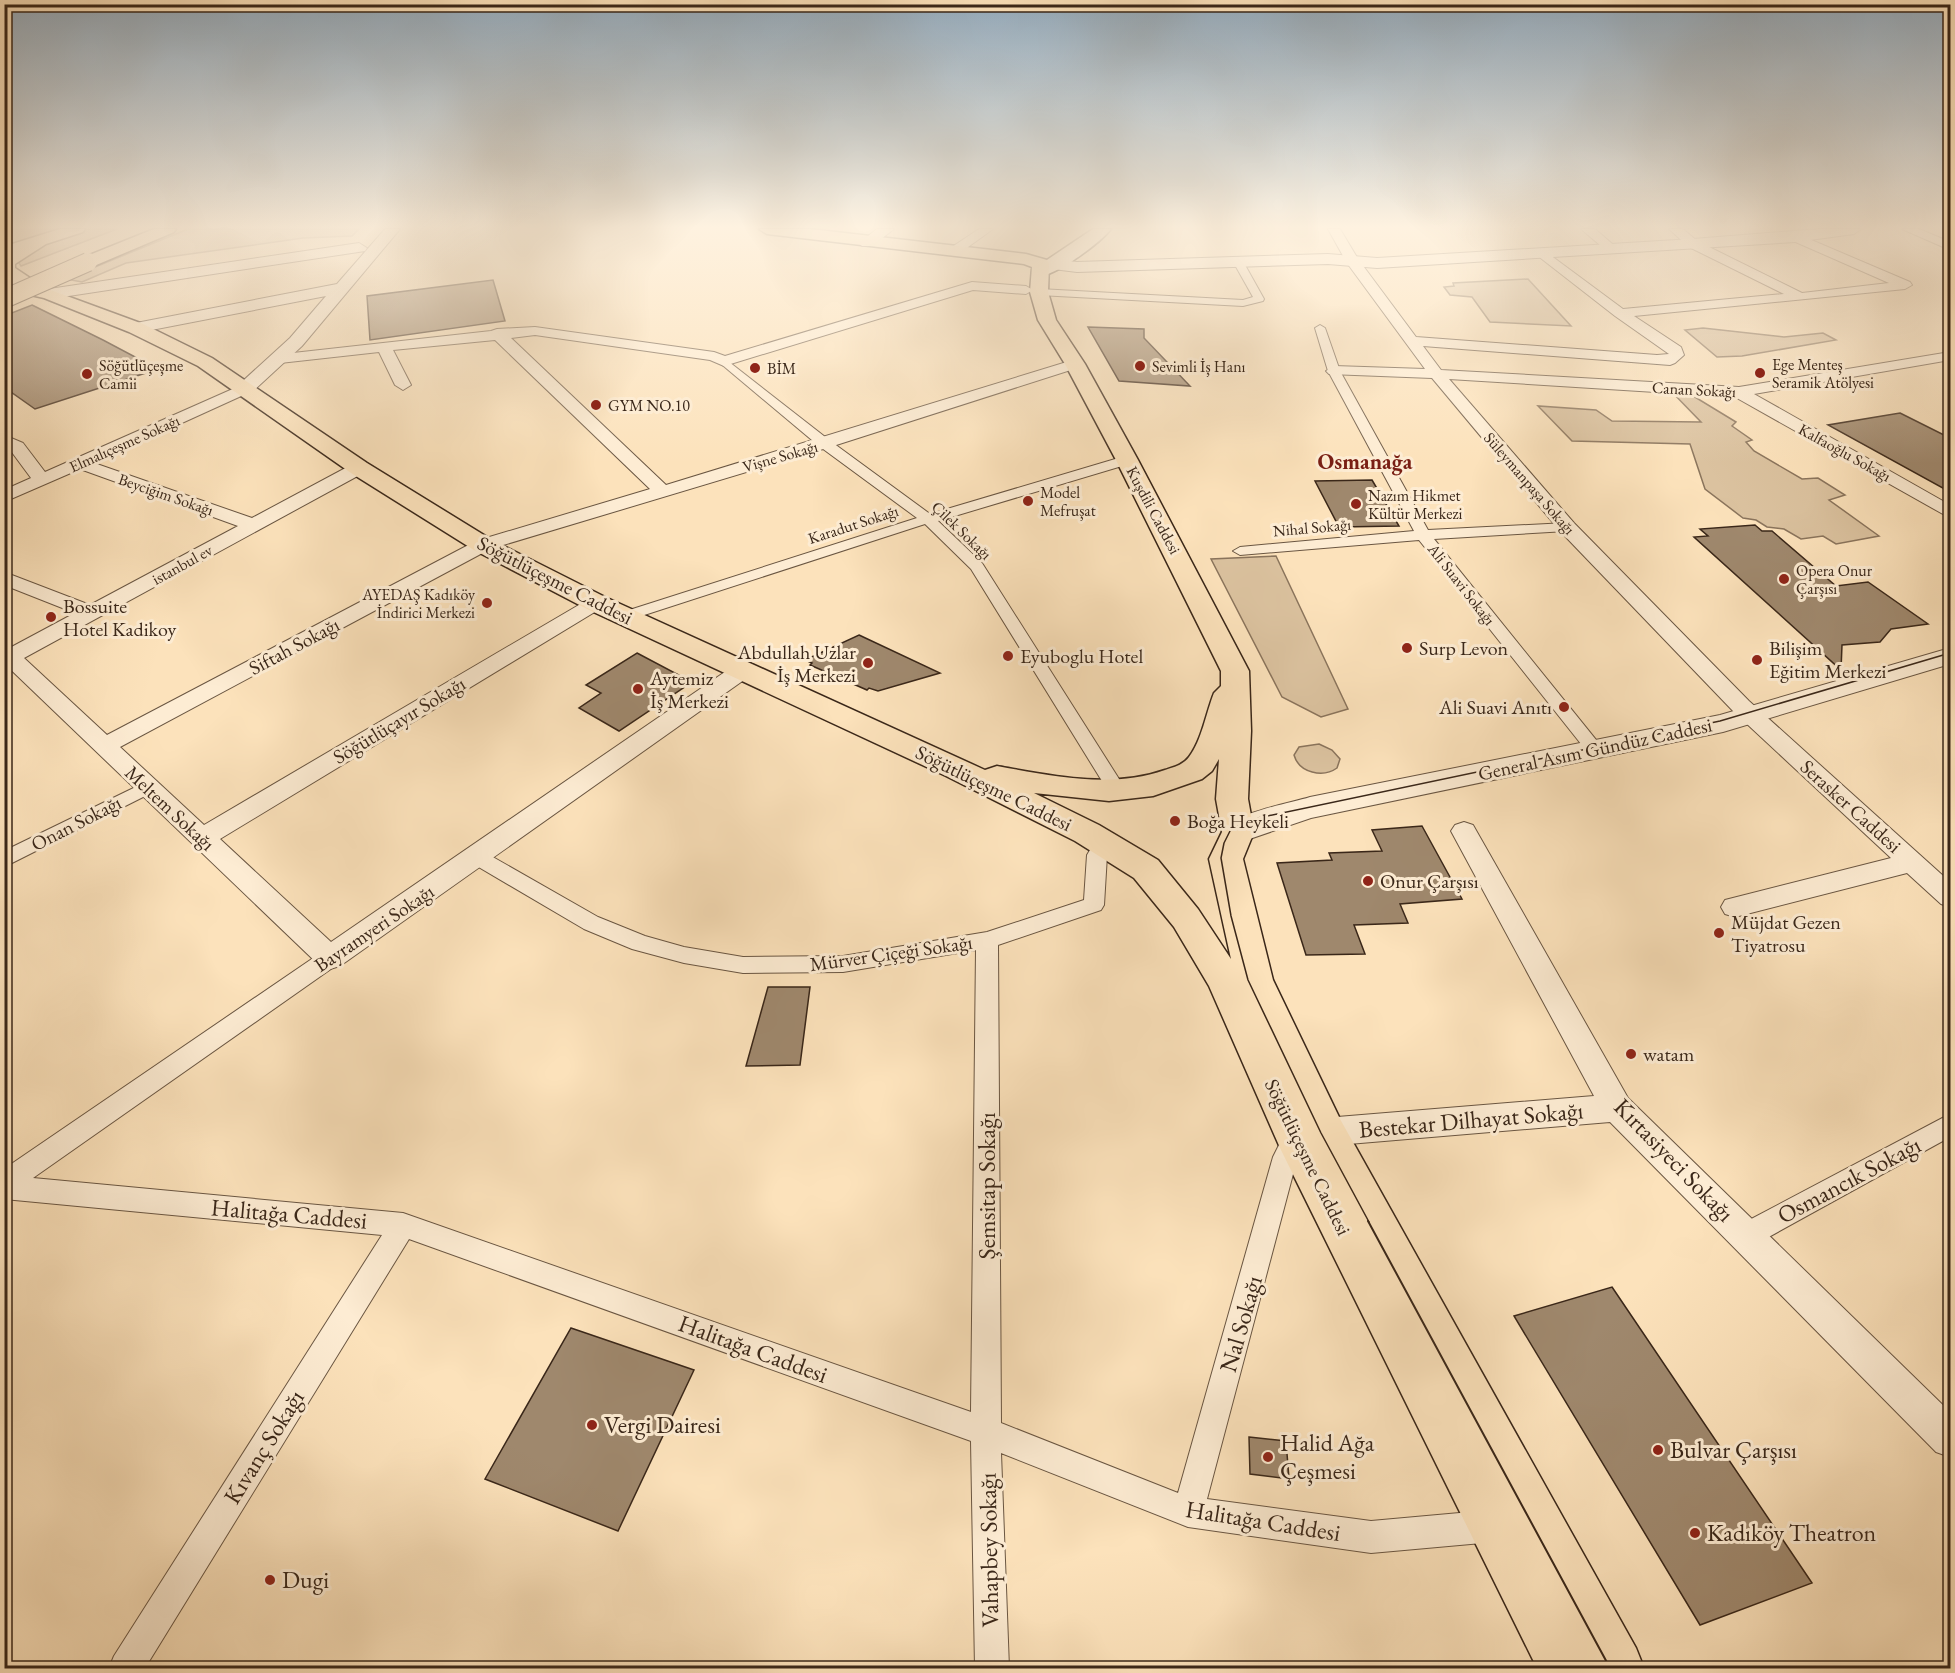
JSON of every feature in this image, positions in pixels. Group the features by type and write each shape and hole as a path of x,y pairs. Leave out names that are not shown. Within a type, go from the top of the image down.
{"main road":[{"name":"Söğütlüçeşme Caddesi","path":"82,307 136,328 205,362 359,468 483,545 611,609 957,769 1088,833 1146,869 1186,918 1225,981 1310,1135 1616,1668"},
{"name":"Kuşdili Caddesi","path":"1045,307 1047,320 1075,364 1127,460 1235,671 1236,731 1232,799 1238,832"},
{"path":"957,769 1068,790 1117,790 1158,784 1197,769 1207,753 1235,671"},
{"name":"Söğütlüçeşme Caddesi","path":"1238,832 1226,859 1254,980 1310,1135 1493,1526 1567,1668"}],"street":[{"path":"136,328 243,307"},
{"path":"239,386 309,307"},
{"path":"239,386 280,358 325,307"},
{"path":"280,358 497,333 535,331 719,359 899,307"},
{"name":"Süleymanpaşa Sokağı","path":"1386,307 1436,374 1567,527 1751,716"},
{"path":"1411,341 1657,360 1670,360 1677,355 1676,350 1612,307"},
{"path":"1620,313 1687,307"},
{"name":"Ali Suavi Sokağı","path":"1320,327 1334,371 1423,535 1595,750"},
{"path":"497,333 661,490"},
{"path":"383,346 403,385"},
{"name":"Canan Sokağı","path":"1436,374 1739,392 1950,356"},
{"name":"Çilek Sokağı","path":"719,359 824,443 928,519 977,566 1117,790"},
{"path":"1922,361 1941,370"},
{"name":"Vişne Sokağı","path":"483,545 824,443 1075,364"},
{"path":"1334,371 1436,374"},
{"name":"Elmalıçeşme Sokağı","path":"4,497 239,386"},
{"name":"Kalfaoğlu Sokağı","path":"1739,392 1950,512"},
{"path":"4,440 17,447 42,480"},
{"name":"Karadut Sokağı","path":"611,609 1127,460"},
{"name":"Beyciğim Sokağı","path":"78,463 253,525"},
{"name":"istanbul ev","path":"7,659 359,468"},
{"name":"Nihal Sokağı","path":"1240,551 1423,535 1567,527"},
{"name":"Siftah Sokağı","path":"105,746 483,545"},
{"path":"4,578 92,614"},
{"name":"Söğütlüçayır Sokağı","path":"202,838 611,609"},
{"name":"General Asım Gündüz Caddesi","path":"1238,832 1261,822 1310,808 1751,716 1950,656"},
{"name":"Meltem Sokağı","path":"7,659 105,746 330,958"},
{"name":"Bayramyeri Sokağı","path":"4,1185 743,670"},
{"name":"Serasker Caddesi","path":"1751,716 1913,862 1945,886"},
{"name":"Onan Sokağı","path":"4,860 148,787"},
{"name":"Kırtasiyeci Sokağı","path":"1464,831 1617,1108 1950,1438"},
{"name":"Mürver Çiçeği Sokağı","path":"477,857 591,922 640,943 684,955 743,965 843,964 987,940 1094,905 1097,855"},
{"path":"1735,907 1913,862"},
{"name":"Şemsitap Sokağı","path":"987,940 987,1432"},
{"name":"Bestekar Dilhayat Sokağı","path":"1310,1135 1617,1108"},
{"name":"Osmancık Sokağı","path":"1747,1235 1950,1125"},
{"name":"Nal Sokağı","path":"1188,1512 1285,1157 1310,1135"},
{"name":"Halitağa Caddesi","path":"4,1185 403,1225 987,1432 1188,1512 1371,1537 1493,1526"},
{"name":"Kıvanç Sokağı","path":"126,1668 403,1225"},
{"name":"Vahapbey Sokağı","path":"987,1432 993,1668"}],"shaded area":[{"path":"1479,307 1554,307 1571,326 1490,322"},
{"path":"1703,328 1784,337 1823,333 1836,340 1742,356 1717,357 1685,330"},
{"path":"1668,388 1690,394 1736,422 1732,426 1752,440 1746,442 1754,451 1802,479 1818,478 1845,495 1829,500 1879,536 1836,544 1823,536 1801,539 1784,529 1767,527 1756,520 1743,518 1705,489 1690,444 1572,441 1538,406 1596,410 1612,421 1701,422"},
{"path":"1276,556 1348,709 1321,717 1282,697 1211,559"},
{"path":"1319,744 1332,750 1340,759 1337,768 1325,773 1312,772 1306,770 1297,761 1294,755 1299,747"}],"building":[{"path":"27,307 36,307 158,369 35,409 4,387 4,316"},
{"path":"368,307 501,307 505,321 370,340"},
{"name":"Sevimli İş Hanı","path":"1088,327 1144,329 1144,338 1190,386 1119,381"},
{"path":"1900,413 1950,438 1950,492 1828,425"},
{"name":"Nazım Hikmet Kültür Merkezi","path":"1372,480 1399,526 1339,527 1315,481"},
{"name":"Opera Onur Çarşısı","path":"1755,525 1762,531 1772,531 1836,586 1868,582 1928,624 1891,629 1880,642 1842,645 1841,670 1694,537 1708,536 1700,529"},
{"name":"Abdullah Uzlar İş Merkezi","path":"859,635 940,673 878,691 869,688 867,690 810,665 812,663 805,660"},
{"name":"Aytemiz İş Merkezi","path":"637,653 692,682 619,731 579,708 601,693 586,685"},
{"name":"Onur Çarşısı","path":"1422,826 1462,899 1400,904 1408,923 1354,925 1365,954 1306,955 1277,863 1332,860 1329,853 1382,851 1372,830"},
{"path":"768,987 810,987 800,1065 746,1066"},
{"name":"Bulvar Çarşısı","path":"1612,1287 1812,1583 1700,1625 1514,1316"},
{"name":"Vergi Dairesi","path":"571,1328 694,1370 618,1531 485,1479"},
{"name":"Halid Ağa Çeşmesi","path":"1249,1437 1286,1441 1289,1479 1250,1474"}],"tram line":[{"path":"1369,1222 1321,1133 1248,980 1231,916 1221,858 1224,843 1231,829 1258,818 1720,721 1950,653"},
{"path":"1368,1221 1610,1668"}],"place":[{"name":"Sevimli İş Hanı","path":"1140,366"},
{"name":"BİM","path":"755,368"},
{"name":"Ege Menteş Seramik Atölyesi","path":"1760,373"},
{"name":"Söğütlüçeşme Camii","path":"87,374"},
{"name":"GYM NO.10","path":"596,405"},
{"name":"Model Mefruşat","path":"1028,501"},
{"name":"Nazım Hikmet Kültür Merkezi","path":"1356,504"},
{"name":"Opera Onur Çarşısı","path":"1784,579"},
{"name":"AYEDAŞ Kadıköy İndirici Merkezi","path":"487,603"},
{"name":"Bossuite Hotel Kadikoy","path":"51,617"},
{"name":"Surp Levon","path":"1407,648"},
{"name":"Eyuboglu Hotel","path":"1008,656"},
{"name":"Bilişim Eğitim Merkezi","path":"1757,660"},
{"name":"Abdullah Uzlar İş Merkezi","path":"868,663"},
{"name":"Aytemiz İş Merkezi","path":"638,689"},
{"name":"Ali Suavi Anıtı","path":"1564,707"},
{"name":"Boğa Heykeli","path":"1175,821"},
{"name":"Onur Çarşısı","path":"1368,881"},
{"name":"Müjdat Gezen Tiyatrosu","path":"1719,933"},
{"name":"watam","path":"1631,1054"},
{"name":"Vergi Dairesi","path":"592,1425"},
{"name":"Bulvar Çarşısı","path":"1658,1450"},
{"name":"Halid Ağa Çeşmesi","path":"1268,1457"},
{"name":"Kadıköy Theatron","path":"1695,1533"},
{"name":"Dugi","path":"270,1580"}],"district":[{"name":"Osmanağa","path":"1365,461"}]}
